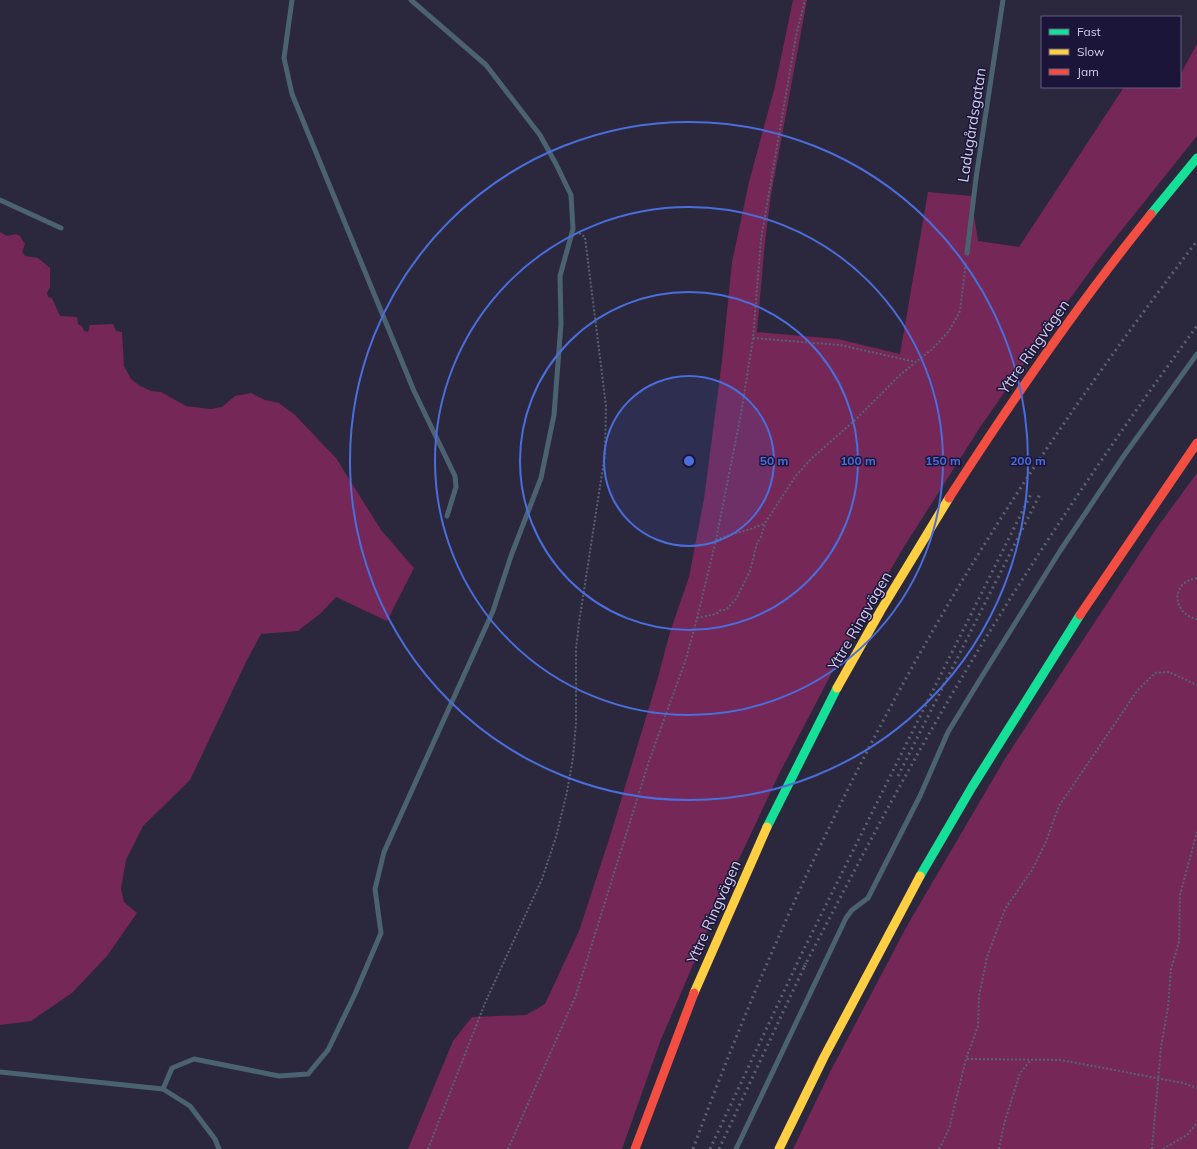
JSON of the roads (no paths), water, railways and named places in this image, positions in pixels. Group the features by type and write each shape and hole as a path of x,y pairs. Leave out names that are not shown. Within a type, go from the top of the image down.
{"highway":[{"name":"Yttre Ringvägen","path":"635,1149 654,1094 706,963 791,778 854,656 930,528 1006,409 1083,302 1197,158"},
{"path":"779,1149 891,930 974,782 1066,635 1140,523 1197,443"}],"lane":[{"path":"292,0 284,58 292,94 414,391 455,476 456,487 447,516"},
{"path":"163,1089 172,1068 194,1059 279,1076 308,1074 328,1050 355,994 380,933 376,889 384,852 493,611 511,556 541,478 554,415 561,324 560,276 573,229 571,195 540,135 486,65 411,0"},
{"name":"Ladugårdsgatan","path":"967,253 976,178 1003,0"},
{"path":"0,200 61,228"},
{"path":"736,1149 846,918 852,910 868,898 920,796 948,732 1060,551 1123,457 1197,354"},
{"path":"0,1072 163,1089 190,1106 215,1139 219,1149"}],"railway":[{"path":"693,1149 750,1004 781,932 847,791 882,722 986,541 1103,367 1197,241"},
{"path":"804,967 892,800 929,734 1006,605 1131,417 1197,326"},
{"path":"710,1149 801,955 1031,494"},
{"path":"898,776 1040,494"},
{"path":"719,1149 806,963"}]}
